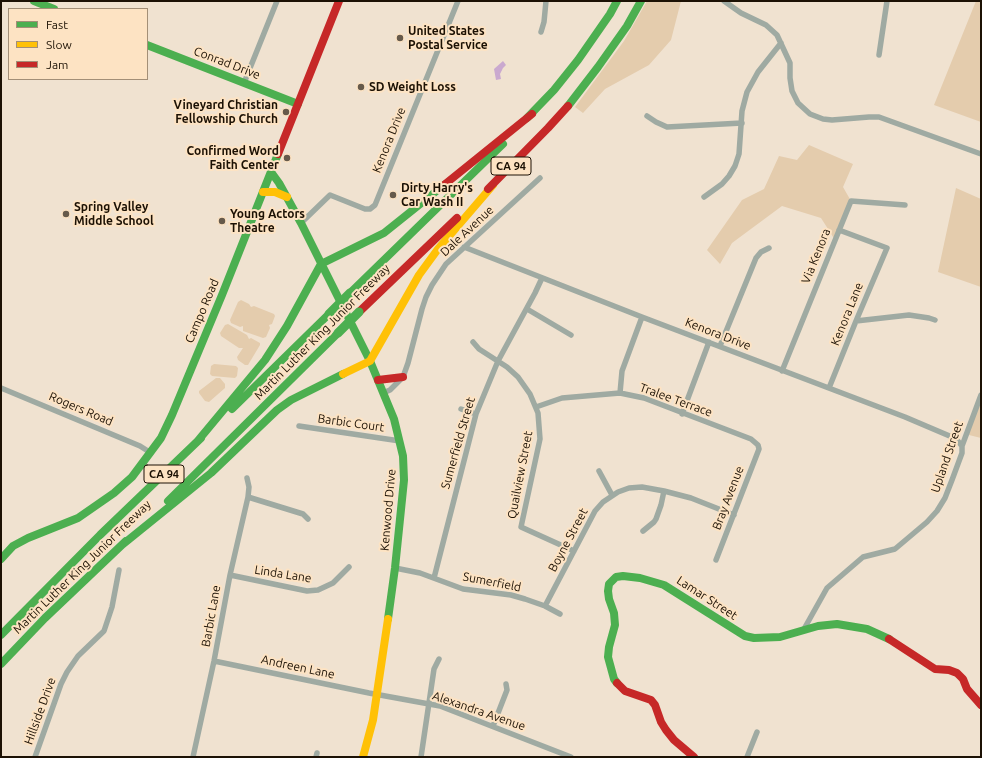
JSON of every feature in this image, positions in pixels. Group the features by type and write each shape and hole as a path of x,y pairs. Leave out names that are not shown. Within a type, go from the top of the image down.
{"main road":[{"path":"34,1 52,8"},
{"name":"Campo Road","path":"1,559 13,546 28,538 78,518 95,507 128,481 161,438 172,415 263,192 339,1"},
{"name":"Martin Luther King Junior Freeway","path":"1,635 100,535 498,149 554,90 578,60 610,14 617,1"},
{"name":"Martin Luther King Junior Freeway","path":"1,664 45,618 122,545 432,241 493,185 548,128 589,79 627,26 641,1"},
{"name":"Conrad Drive","path":"148,45 298,104"},
{"path":"196,443 265,360 287,326 321,264 384,233 532,114"},
{"name":"Kenwood Drive","path":"271,172 301,223 370,361 394,419 403,456 404,480 395,568 371,732 363,757"},
{"path":"122,545 211,473 277,410 291,400 370,361 419,275 438,249 493,185"},
{"path":"263,192 275,192 287,197"},
{"path":"378,380 394,379 403,376"},
{"name":"Lamar Street","path":"694,757 674,740 666,730 654,703 645,697 625,691 614,679 608,657 615,625 614,613 608,591 609,584 616,577 623,576 640,578 664,585 745,636 767,638 780,637 804,629 837,624 867,629 882,635 935,669 949,670 957,673 962,679 967,690 981,705"}],"street":[{"path":"244,83 277,1"},
{"name":"Kenora Drive","path":"301,223 330,195 366,209 370,209 375,206 458,1"},
{"path":"541,32 544,22 546,1"},
{"path":"724,1 741,13 766,25 777,35 790,63 792,91 798,103 810,114 823,119 832,120 879,117 981,154"},
{"path":"879,55 887,1"},
{"path":"704,198 722,184 735,166 739,154 742,111 747,92 758,72 781,43"},
{"path":"646,116 667,126 742,122"},
{"name":"Dale Avenue","path":"383,393 394,387 403,376 408,364 426,297 446,264 540,178"},
{"name":"Via Kenora","path":"782,371 851,201 905,205"},
{"name":"Kenora Lane","path":"829,388 887,248 839,230"},
{"name":"Kenora Drive","path":"464,247 952,437 962,446"},
{"path":"720,346 756,258 761,252 769,248"},
{"name":"Sumerfield Street","path":"434,578 476,414 498,361 542,278"},
{"path":"527,308 571,335"},
{"path":"856,321 909,315 935,320"},
{"path":"620,393 622,371 642,317"},
{"name":"Quailview Street","path":"473,342 479,349 513,372 530,394 536,407 539,420 540,439 521,527 574,551"},
{"path":"682,414 709,342"},
{"name":"Rogers Road","path":"1,388 140,446 151,453"},
{"name":"Tralee Terrace","path":"536,407 562,398 620,393 644,398 682,414 751,439 758,445"},
{"name":"Upland Street","path":"804,629 827,588 863,557 895,549 927,522 937,511 945,498 962,453 962,446 981,395"},
{"path":"461,409 476,414"},
{"name":"Barbic Court","path":"299,426 400,441"},
{"name":"Bray Avenue","path":"716,560 759,449 758,445"},
{"path":"600,471 612,495"},
{"name":"Barbic Lane","path":"193,757 214,661 230,576 248,497 249,487 247,478"},
{"name":"Boyne Street","path":"545,606 595,511 612,495 624,490 642,487 691,498 734,515"},
{"path":"643,531 656,519 664,491"},
{"path":"248,497 303,514 308,519"},
{"name":"Linda Lane","path":"230,576 307,591 318,590 333,583 349,567"},
{"name":"Sumerfield","path":"395,568 404,569 434,578 463,589 510,596 545,606 560,614"},
{"name":"Hillside Drive","path":"35,757 61,684 67,672 78,656 104,631 112,607 119,570"},
{"path":"421,757 434,669 439,659"},
{"name":"Andreen Lane","path":"214,661 376,694"},
{"path":"493,726 507,690 506,684"},
{"name":"Alexandra Avenue","path":"376,694 440,706 571,757"},
{"path":"747,757 757,732"}],"shaded area":[{"path":"647,1 681,1 671,40 649,65 605,89 583,113 575,107 624,41"},
{"path":"976,1 981,1 981,122 934,105"},
{"path":"503,61 506,65 500,74 501,79 496,80 494,69"},
{"path":"809,145 853,164 843,187 851,201 835,240 821,218 782,206 732,243 720,264 707,250 742,200 764,189 779,156 797,160"},
{"path":"956,188 981,199 981,287 938,272"},
{"path":"241,300 249,304 251,307 254,306 274,314 275,316 272,324 269,325 270,328 266,337 263,338 243,331 243,326 240,327 231,323 230,320 238,302"},
{"path":"228,324 247,335 249,339 251,338 260,343 248,365 245,365 238,360 237,357 243,348 239,348 221,336 220,333 225,325"},
{"path":"214,364 236,366 238,368 237,376 235,378 212,376 210,374 211,366"},
{"path":"216,378 220,378 225,384 225,388 209,402 205,401 199,391"},
{"path":"981,396 981,438 965,434"}],"traffic: fast":[{"path":"34,1 52,8"},
{"path":"527,118 554,90 578,60 610,14 617,1"},
{"path":"568,106 627,26 641,1"},
{"path":"148,45 298,104"},
{"path":"350,293 503,144"},
{"path":"1,559 13,546 28,538 78,518 114,493 132,477 161,438 222,295 278,154"},
{"path":"271,172 279,183 301,223 370,361 394,419 403,456 404,480 388,619"},
{"path":"196,443 265,360 287,326 321,264 384,233 444,185"},
{"path":"329,314 350,293"},
{"path":"338,333 359,312"},
{"path":"232,409 329,314"},
{"path":"168,501 338,333"},
{"path":"122,545 211,473 277,410 291,400 343,374"},
{"path":"1,635 100,535 201,438"},
{"path":"1,664 45,618 126,541"},
{"path":"617,683 614,679 608,657 615,625 614,613 608,591 609,584 616,577 623,576 640,578 664,585 745,636 754,638 780,637 818,626 837,624 867,629 889,639"}],"traffic: slow":[{"path":"343,374 370,361 419,275 438,249 493,185"},
{"path":"263,192 275,192 287,197"},
{"path":"363,757 373,720 388,619"}],"traffic: jam":[{"path":"278,154 339,1"},
{"path":"488,189 568,106"},
{"path":"444,185 532,114"},
{"path":"359,312 457,218"},
{"path":"378,380 403,377"},
{"path":"889,639 935,669 949,670 957,673 963,679 967,689 981,705"},
{"path":"617,683 625,691 651,700 655,705 661,722 666,730 674,740 694,757"}],"place":[{"name":"United States Postal Service","path":"400,38"},
{"name":"SD Weight Loss","path":"361,87"},
{"name":"Vineyard Christian Fellowship Church","path":"286,112"},
{"name":"Confirmed Word Faith Center","path":"287,158"},
{"name":"Dirty Harry's Car Wash II","path":"393,195"},
{"name":"Spring Valley Middle School","path":"66,214"},
{"name":"Young Actors Theatre","path":"222,221"}]}
